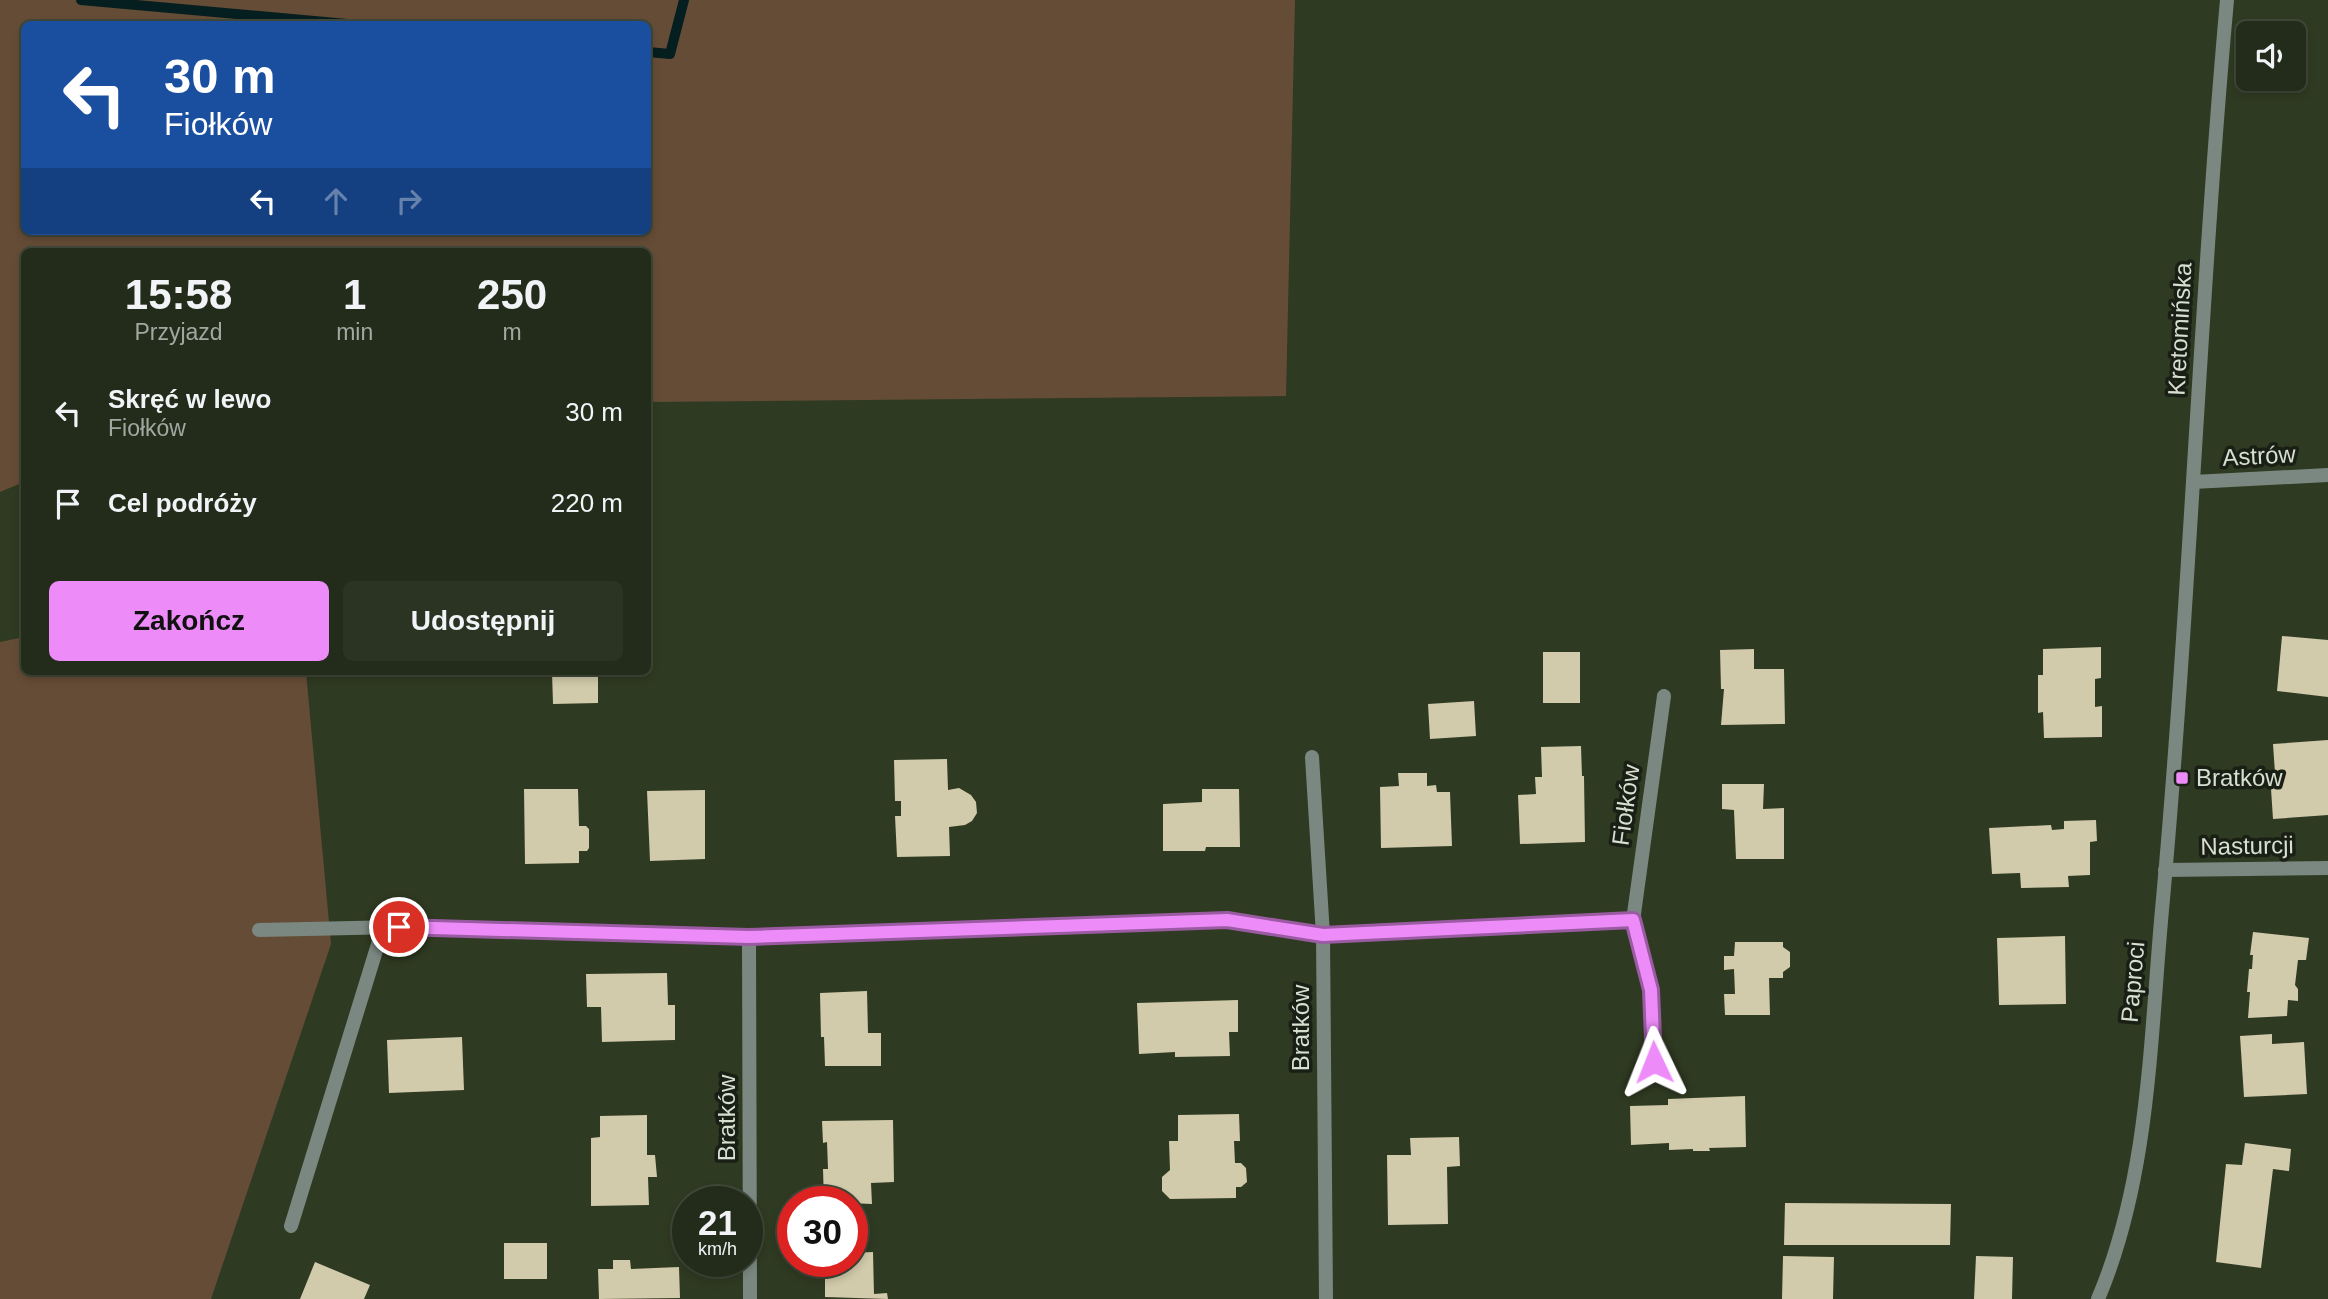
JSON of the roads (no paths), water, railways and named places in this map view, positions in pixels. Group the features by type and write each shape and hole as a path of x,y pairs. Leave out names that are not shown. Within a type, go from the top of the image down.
{"street":[{"name":"Kretomińska","path":"2182,662 2214,151 2227,0"},
{"name":"Astrów","path":"2193,482 2328,475"},
{"name":"Paproci","path":"2098,1299 2114,1261 2136,1164 2149,1074 2182,662"},
{"name":"Fiołków","path":"1654,1062 1651,990 1633,920 1664,696"},
{"name":"Bratków","path":"1312,757 1323,935 1326,1299"},
{"name":"Nasturcji","path":"2165,870 2328,868"},
{"path":"259,930 383,928 749,937 1227,920 1323,935 1633,920"},
{"path":"292,1226 383,928"},
{"name":"Bratków","path":"749,937 750,1299"}],"waterway":[{"path":"81,0 314,21"},
{"path":"651,52 670,54 684,0"}],"place":[{"name":"Bratków","path":"2182,778"}]}
